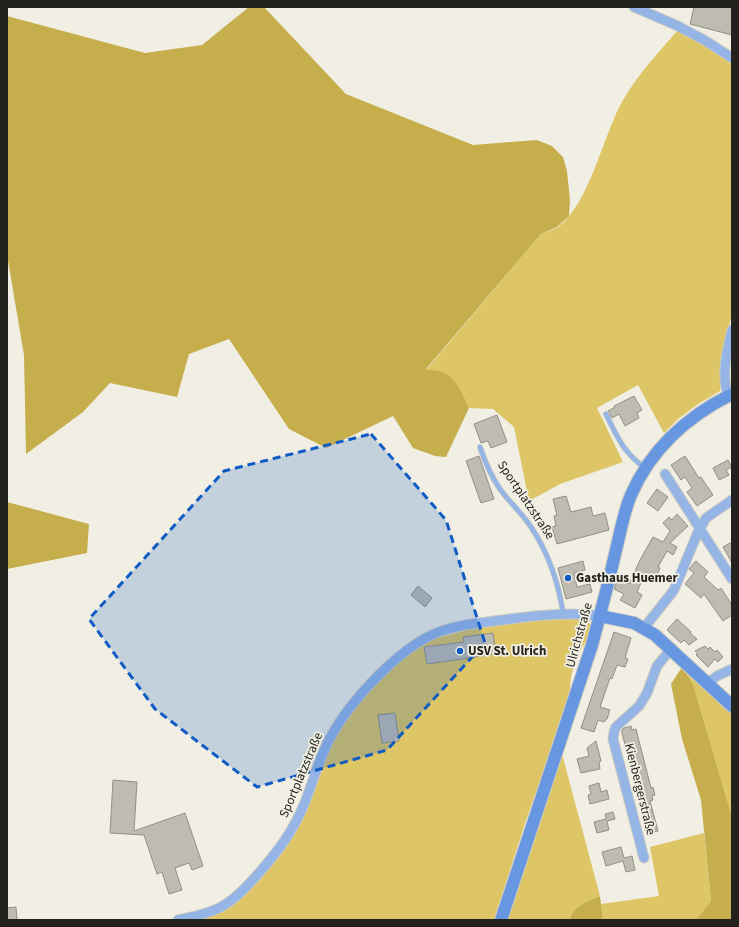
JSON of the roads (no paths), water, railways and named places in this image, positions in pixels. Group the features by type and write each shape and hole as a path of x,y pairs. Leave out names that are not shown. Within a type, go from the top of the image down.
{"street":[{"path":"634,7 678,26 706,41 732,58"},
{"path":"730,395 725,382 725,370 732,330"},
{"name":"Ulrichstraße","path":"501,920 568,720 600,616 631,496 645,468 671,437 684,424 702,411 730,395"},
{"path":"665,474 732,579"},
{"path":"644,628 674,590 700,528 706,518 732,500"},
{"name":"Sportplatzstraße","path":"178,920 221,907 245,888 279,849 296,823 328,742 348,711 386,668 423,639 447,629 533,616 563,613 600,616"},
{"path":"600,616 624,620 644,628 655,635 732,706"},
{"name":"Kienbergerstraße","path":"644,858 613,739 616,727 639,706 647,693 657,666 671,649"},
{"path":"708,683 717,676 732,669"}],"lane":[{"path":"606,414 625,449 636,462 645,468"},
{"name":"Sportplatzstraße","path":"480,447 494,481 501,491 521,512 538,538 550,562 562,604 563,613"}],"place":[{"name":"Gasthaus Huemer","path":"568,578"},
{"name":"USV St. Ulrich","path":"460,651"}]}
